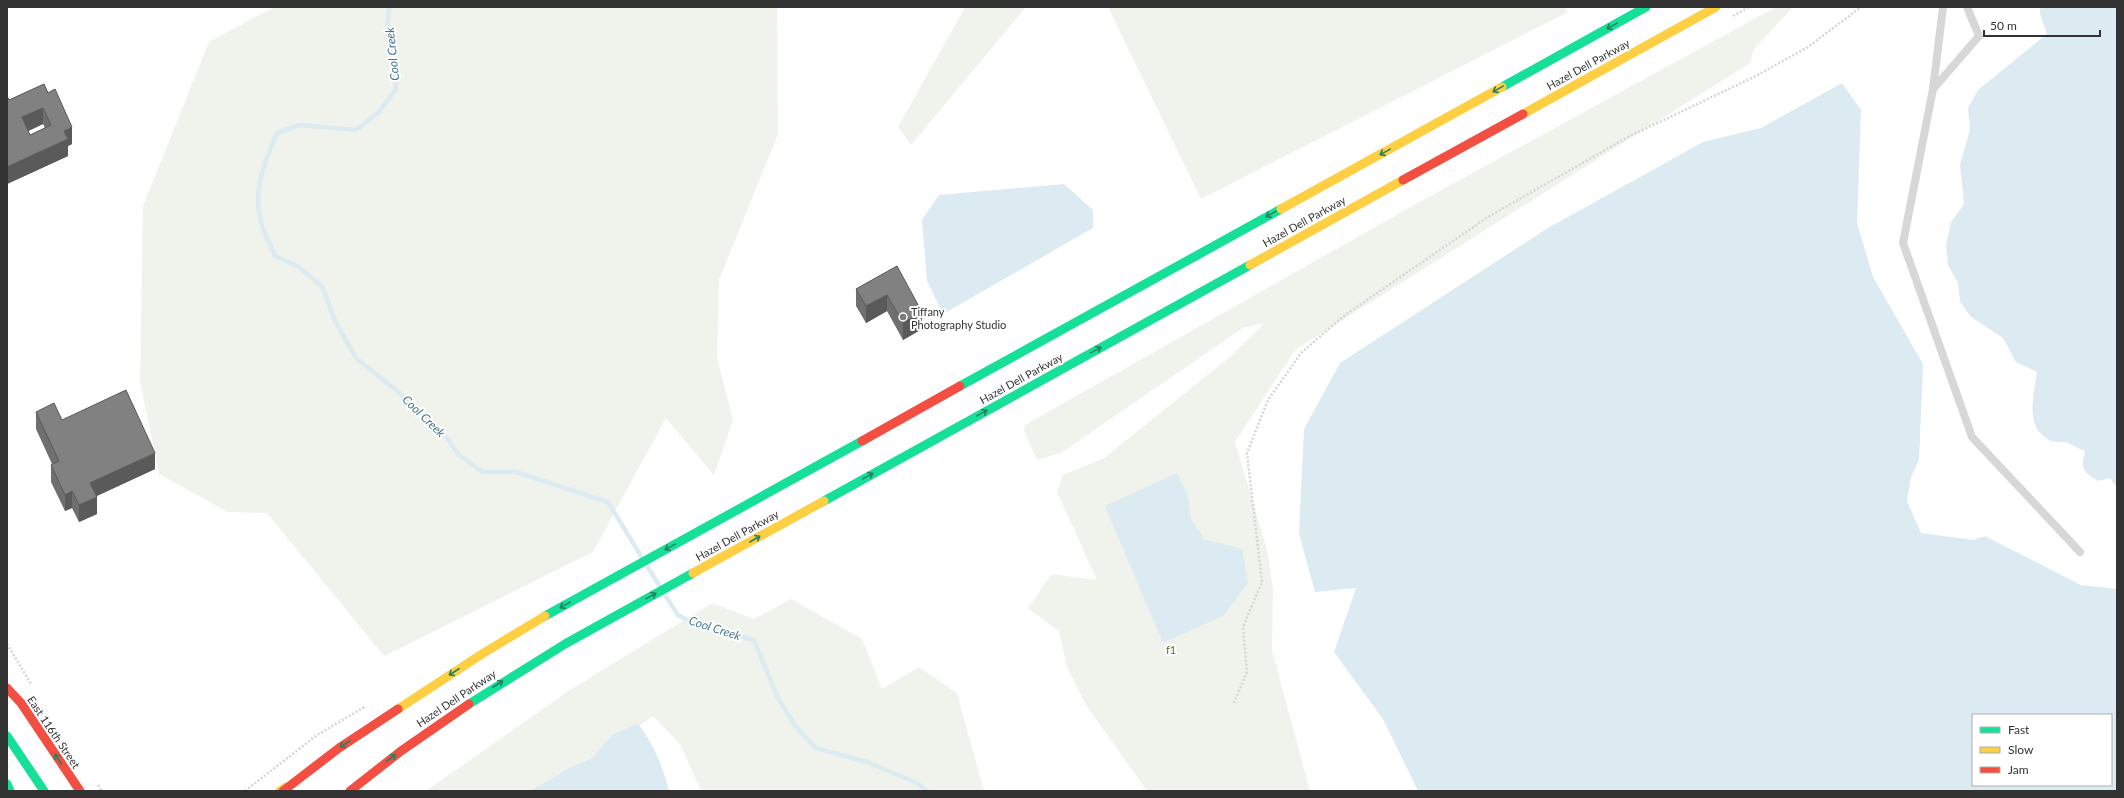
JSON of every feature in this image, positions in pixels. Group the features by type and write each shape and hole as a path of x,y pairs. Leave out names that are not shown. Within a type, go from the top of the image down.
{"main road":[{"name":"Hazel Dell Parkway","path":"283,790 339,748 482,654 599,586 1646,7"},
{"name":"Hazel Dell Parkway","path":"350,791 401,750 486,692 564,644 1716,7"},
{"name":"East 116th Street","path":"7,688 21,703 80,791"},
{"path":"7,736 44,791"},
{"path":"7,784 10,791"}],"lane":[{"path":"1943,7 1933,89 1903,243 1972,437 2080,552"},
{"path":"1933,89 1979,36 1967,7"}],"path":[{"path":"1234,704 1247,672 1242,627 1262,582 1247,453 1268,400 1301,353 1346,315 1488,217 1628,137 1754,77 1808,47 1861,7"}],"green space":[{"path":"274,7 777,7 778,134 719,280 717,357 733,420 714,475 666,418 593,552 384,656 267,513 228,512 159,474 140,381 143,206 209,42"},
{"path":"965,7 1026,7 911,145 898,127"},
{"path":"1108,7 1565,7 1568,12 1201,199"},
{"name":"f1","path":"1776,7 1793,7 1754,49 1750,63 1295,350 1235,442 1267,550 1273,589 1272,650 1310,791 1147,791 1086,705 1067,667 1059,631 1028,608 1052,574 1097,580 1057,492 1063,475 1104,458 1231,356 1264,323 1243,328 1061,453 1037,460 1024,431 1025,425 1416,204"},
{"path":"791,599 862,639 882,689 919,667 957,693 983,788 987,791 701,791 680,744 653,716 639,726 637,723 612,735 592,758 571,767 530,791 426,791 570,690 712,603 754,619"}],"shaded area":[{"path":"2040,7 2117,7 2117,487 2110,478 2098,481 2086,472 2083,466 2085,451 2068,443 2051,441 2041,434 2033,419 2032,409 2037,372 2016,362 2003,338 1970,316 1960,301 1958,283 1948,265 1946,245 1951,222 1964,204 1960,165 1970,130 1968,108 1978,90 2047,34 2040,14"},
{"path":"1842,83 1861,110 1857,223 1873,277 1923,364 1919,460 1911,477 1907,501 1921,533 1973,540 1985,536 2081,585 2117,589 2117,791 1418,791 1383,719 1334,652 1356,588 1315,592 1299,534 1304,429 1340,363 1548,228 1703,142 1761,128"},
{"path":"1064,184 1093,210 1093,228 943,314 927,281 922,220 939,195"},
{"path":"1177,473 1188,496 1191,519 1204,539 1242,549 1248,583 1223,616 1163,643 1105,506"},
{"path":"637,723 648,738 657,755 669,791 530,791 571,767 592,758 612,735"}],"building":[{"path":"44,84 48,93 55,89 72,127 64,131 68,139 7,167 7,96 9,100","holes":["43,108 51,125 30,135 22,117"]},
{"path":"897,266 922,312 903,323 887,295 866,306 856,289"},
{"path":"126,390 155,453 90,483 97,497 79,505 72,491 65,495 51,465 59,461 36,412 54,403 62,420"}],"waterway":[{"name":"Cool Creek","path":"389,7 387,35 393,61 396,89 379,112 356,130 300,125 277,133 264,165 258,199 262,226 275,256 299,267 323,288 335,321 356,358 401,394 443,432 459,455 482,472 516,472 608,502 641,556"},
{"name":"Cool Creek","path":"647,566 659,585"},
{"name":"Cool Creek","path":"665,595 678,615 692,623 754,640 777,696 795,726 816,748 867,762 917,783 927,791"}],"traffic: fast":[{"path":"1502,87 1646,7"},
{"path":"960,386 1281,209"},
{"path":"824,501 1250,265"},
{"path":"545,616 862,441"},
{"path":"469,704 565,644 693,573"},
{"path":"7,736 44,791"},
{"path":"7,784 10,791"}],"traffic: slow":[{"path":"1523,114 1716,7"},
{"path":"1281,209 1502,87"},
{"path":"1250,265 1403,180"},
{"path":"693,573 824,501"},
{"path":"398,709 482,654 545,616"},
{"path":"280,791 286,787"}],"traffic: jam":[{"path":"1403,180 1523,114"},
{"path":"862,441 960,386"},
{"path":"7,688 21,703 80,791"},
{"path":"350,791 401,751 469,704"},
{"path":"283,791 339,748 398,709"}],"place":[{"name":"Tiffany Photography Studio","path":"903,317"}]}
